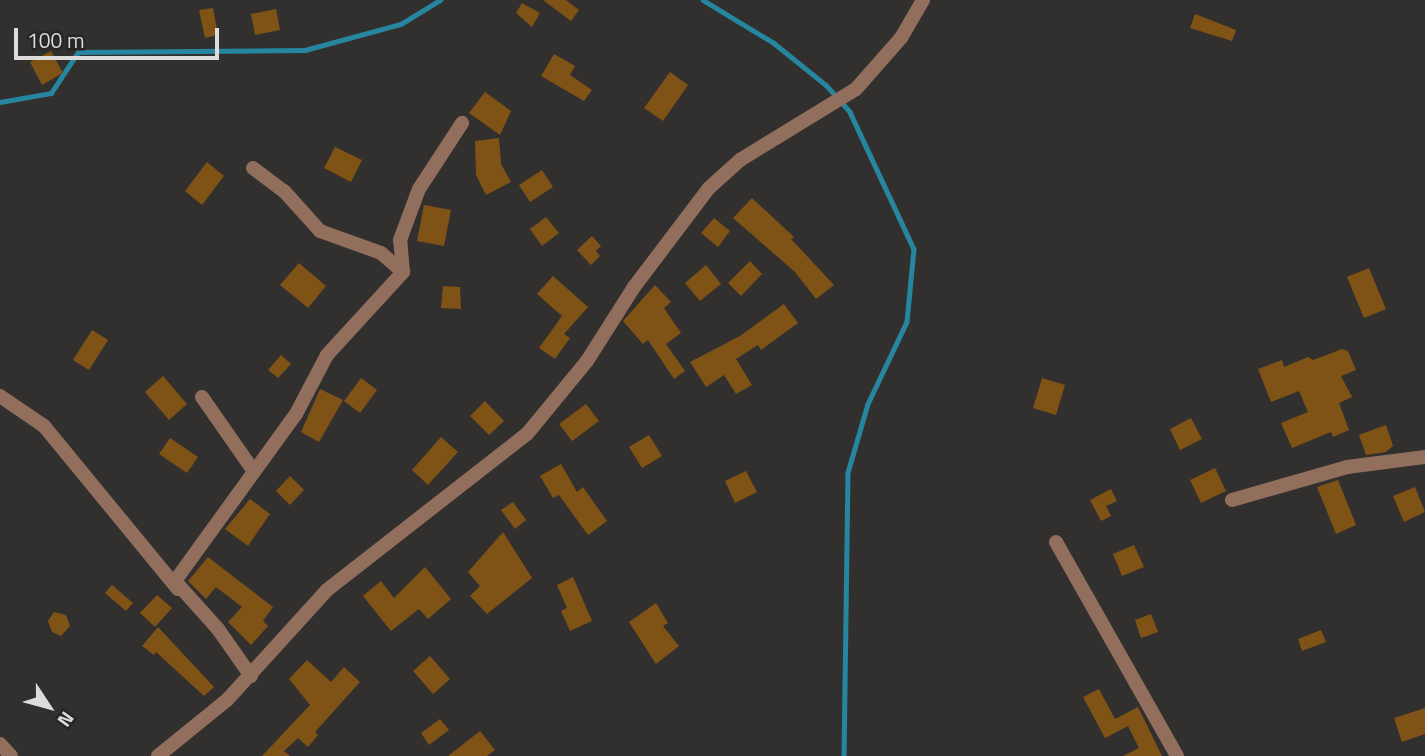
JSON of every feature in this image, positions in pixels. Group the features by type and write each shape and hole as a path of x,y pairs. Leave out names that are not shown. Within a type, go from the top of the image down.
{"street":[{"path":"158,756 251,676 327,590 527,434 565,391 634,287 709,188 740,160 781,133 833,106 848,94 901,38 923,0"},
{"path":"251,676 218,629 175,581 296,414 327,355 402,272 400,240 419,189 462,123"},
{"path":"253,168 284,191 320,231 381,253 402,272"},
{"path":"0,396 44,426 251,676"},
{"path":"202,397 253,470"},
{"path":"1232,500 1347,467 1425,457"},
{"path":"1056,542 1177,756"},
{"path":"0,744 11,756"}],"building":[{"path":"543,0 566,0 579,10 571,21"},
{"path":"522,3 540,13 532,27 516,13"},
{"path":"213,8 218,35 205,38 199,10"},
{"path":"276,9 280,30 255,35 251,14"},
{"path":"1195,14 1236,30 1232,41 1190,28"},
{"path":"51,51 63,73 42,85 30,62"},
{"path":"554,54 575,66 570,75 592,90 584,101 541,76"},
{"path":"670,72 688,85 663,121 644,108"},
{"path":"485,92 511,111 500,135 469,113"},
{"path":"499,138 501,164 511,182 486,195 476,175 475,141"},
{"path":"335,147 362,160 351,182 324,168"},
{"path":"207,162 224,176 202,205 185,191"},
{"path":"542,170 553,187 530,202 519,185"},
{"path":"752,198 794,237 791,239 834,285 816,299 795,272 733,218"},
{"path":"424,205 451,210 444,246 417,241"},
{"path":"546,217 559,233 542,246 530,229"},
{"path":"714,218 730,231 718,247 701,233"},
{"path":"592,236 601,246 596,251 600,256 591,265 577,250"},
{"path":"750,261 762,274 741,296 728,283"},
{"path":"299,263 326,286 308,308 280,285"},
{"path":"706,265 721,284 700,301 685,283"},
{"path":"1369,268 1386,309 1364,318 1347,277"},
{"path":"553,276 588,307 564,334 570,338 555,359 539,348 562,316 537,294"},
{"path":"655,285 671,302 664,308 681,333 666,344 685,371 674,379 648,340 643,344 623,321"},
{"path":"443,286 460,287 461,309 441,308"},
{"path":"784,304 798,323 761,350 758,345 736,359 752,385 736,394 724,375 706,387 690,362 740,336"},
{"path":"92,330 108,340 89,370 73,360"},
{"path":"1342,349 1348,351 1356,370 1341,376 1352,397 1339,403 1349,430 1333,437 1331,432 1292,448 1281,423 1308,412 1299,391 1271,402 1258,369 1282,360 1284,367 1308,357 1313,360"},
{"path":"281,355 291,364 278,378 268,370"},
{"path":"163,376 187,404 169,420 145,392"},
{"path":"361,378 377,390 360,413 344,401"},
{"path":"1042,378 1065,385 1056,415 1033,408"},
{"path":"320,389 343,400 319,442 301,432"},
{"path":"485,401 504,421 489,435 470,416"},
{"path":"586,404 599,421 572,441 559,424"},
{"path":"1191,418 1202,439 1180,450 1170,429"},
{"path":"1386,425 1393,446 1386,452 1366,455 1359,435"},
{"path":"649,435 662,456 642,468 629,447"},
{"path":"441,437 458,452 428,485 412,470"},
{"path":"170,438 198,457 187,473 159,454"},
{"path":"561,464 577,492 583,487 607,521 588,535 559,495 553,498 540,476"},
{"path":"1215,468 1226,491 1201,503 1190,480"},
{"path":"746,471 757,492 735,503 725,481"},
{"path":"290,476 304,490 290,505 276,491"},
{"path":"1338,480 1356,525 1336,534 1317,487"},
{"path":"1415,487 1425,512 1404,522 1393,496"},
{"path":"1111,489 1117,501 1106,506 1111,516 1101,521 1090,500"},
{"path":"250,499 270,514 248,546 225,529"},
{"path":"513,502 526,520 515,529 501,510"},
{"path":"503,532 532,578 487,614 470,596 480,586 468,572"},
{"path":"1134,545 1144,567 1122,576 1113,554"},
{"path":"208,557 273,607 263,621 268,626 251,645 228,622 242,607 216,587 206,599 188,581"},
{"path":"425,567 451,599 428,619 419,609 391,631 363,596 381,581 394,598"},
{"path":"573,577 592,621 570,631 561,611 567,608 557,585"},
{"path":"112,585 133,603 126,611 105,593"},
{"path":"157,595 172,608 155,627 140,613"},
{"path":"656,603 668,623 663,626 679,646 656,664 629,622"},
{"path":"54,612 66,615 70,626 61,636 52,632 48,621"},
{"path":"1151,614 1158,632 1141,638 1135,620"},
{"path":"158,627 214,687 204,696 156,652 154,655 142,646"},
{"path":"1321,630 1326,642 1302,651 1298,639"},
{"path":"430,656 450,679 433,694 413,671"},
{"path":"307,660 331,682 344,667 360,682 315,732 318,735 308,747 298,738 284,751 290,756 262,756 310,705 289,679"},
{"path":"1099,689 1115,719 1138,707 1162,756 1123,756 1139,748 1128,726 1105,738 1083,697"},
{"path":"1425,708 1425,734 1402,742 1394,718"},
{"path":"440,719 449,730 429,745 421,733"},
{"path":"480,731 495,750 487,756 448,756"}],"waterway":[{"path":"0,102 51,93 78,52 305,50 401,24 440,0"},
{"path":"703,0 774,43 826,85 850,112 914,249 907,322 868,404 848,473 844,756"}]}
